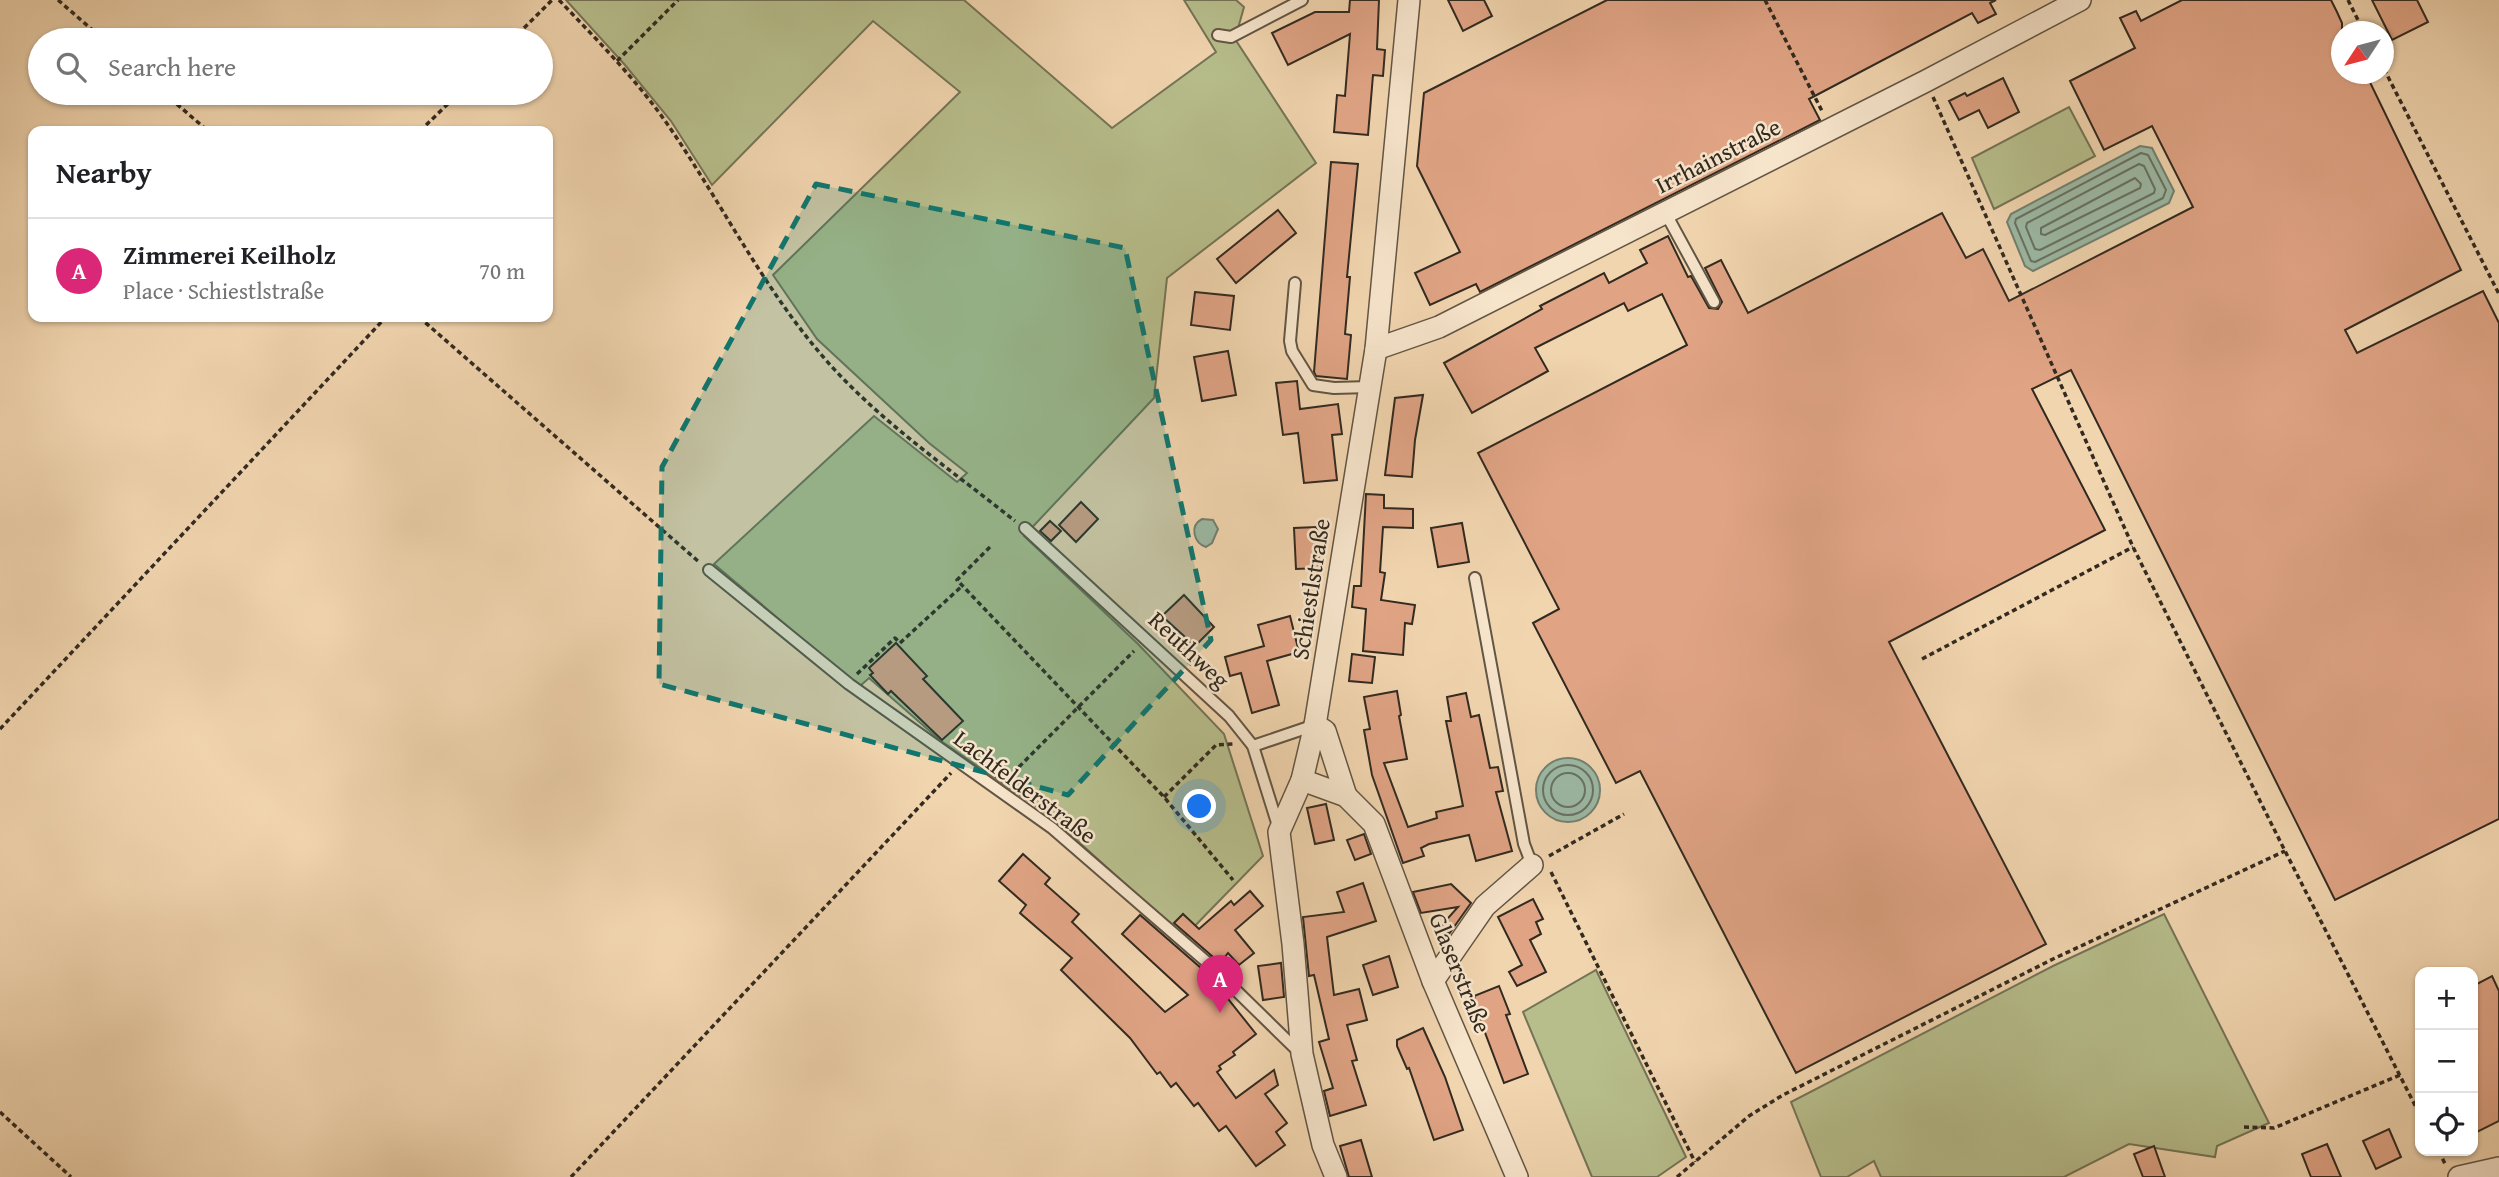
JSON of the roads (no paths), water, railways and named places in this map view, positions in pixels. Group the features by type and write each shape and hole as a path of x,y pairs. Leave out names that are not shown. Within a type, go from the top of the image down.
{"street":[{"name":"Schiestlstraße","path":"1279,832 1301,780 1315,725 1376,349 1409,0"},
{"name":"Irrhainstraße","path":"1376,349 1439,327 1926,81 2080,0"},
{"name":"Glaserstraße","path":"1315,725 1325,731 1346,796"},
{"name":"Glaserstraße","path":"1301,780 1346,796 1374,824 1433,981 1517,1177"},
{"path":"1279,832 1293,944 1302,1055 1323,1145 1336,1177"},
{"path":"1433,981 1485,906 1538,862"},
{"path":"2459,1177 2499,1168"}],"lane":[{"path":"1218,35 1231,37 1302,0"},
{"path":"1665,212 1714,302"},
{"path":"1295,283 1290,341 1292,351 1313,385 1334,388 1370,387"},
{"name":"Reuthweg","path":"1025,528 1229,716 1253,746 1279,832"},
{"name":"Lachfelderstraße","path":"709,570 847,683 1052,828 1209,964 1302,1055"},
{"path":"1475,578 1524,844 1538,862"},
{"path":"1253,746 1315,725"}],"water":[{"path":"2140,146 2152,148 2174,191 2169,203 2033,271 2025,266 2007,222 2011,214"},
{"path":"1202,519 1213,520 1218,529 1212,543 1206,547 1198,542 1194,530"},
{"path":"1562,758 1574,758 1591,767 1598,778 1598,802 1591,813 1574,822 1562,822 1550,817 1541,808 1536,796 1536,784 1541,772 1550,763"}],"place":[{"name":"Zimmerei Keilholz","path":"1220,1013"}]}
